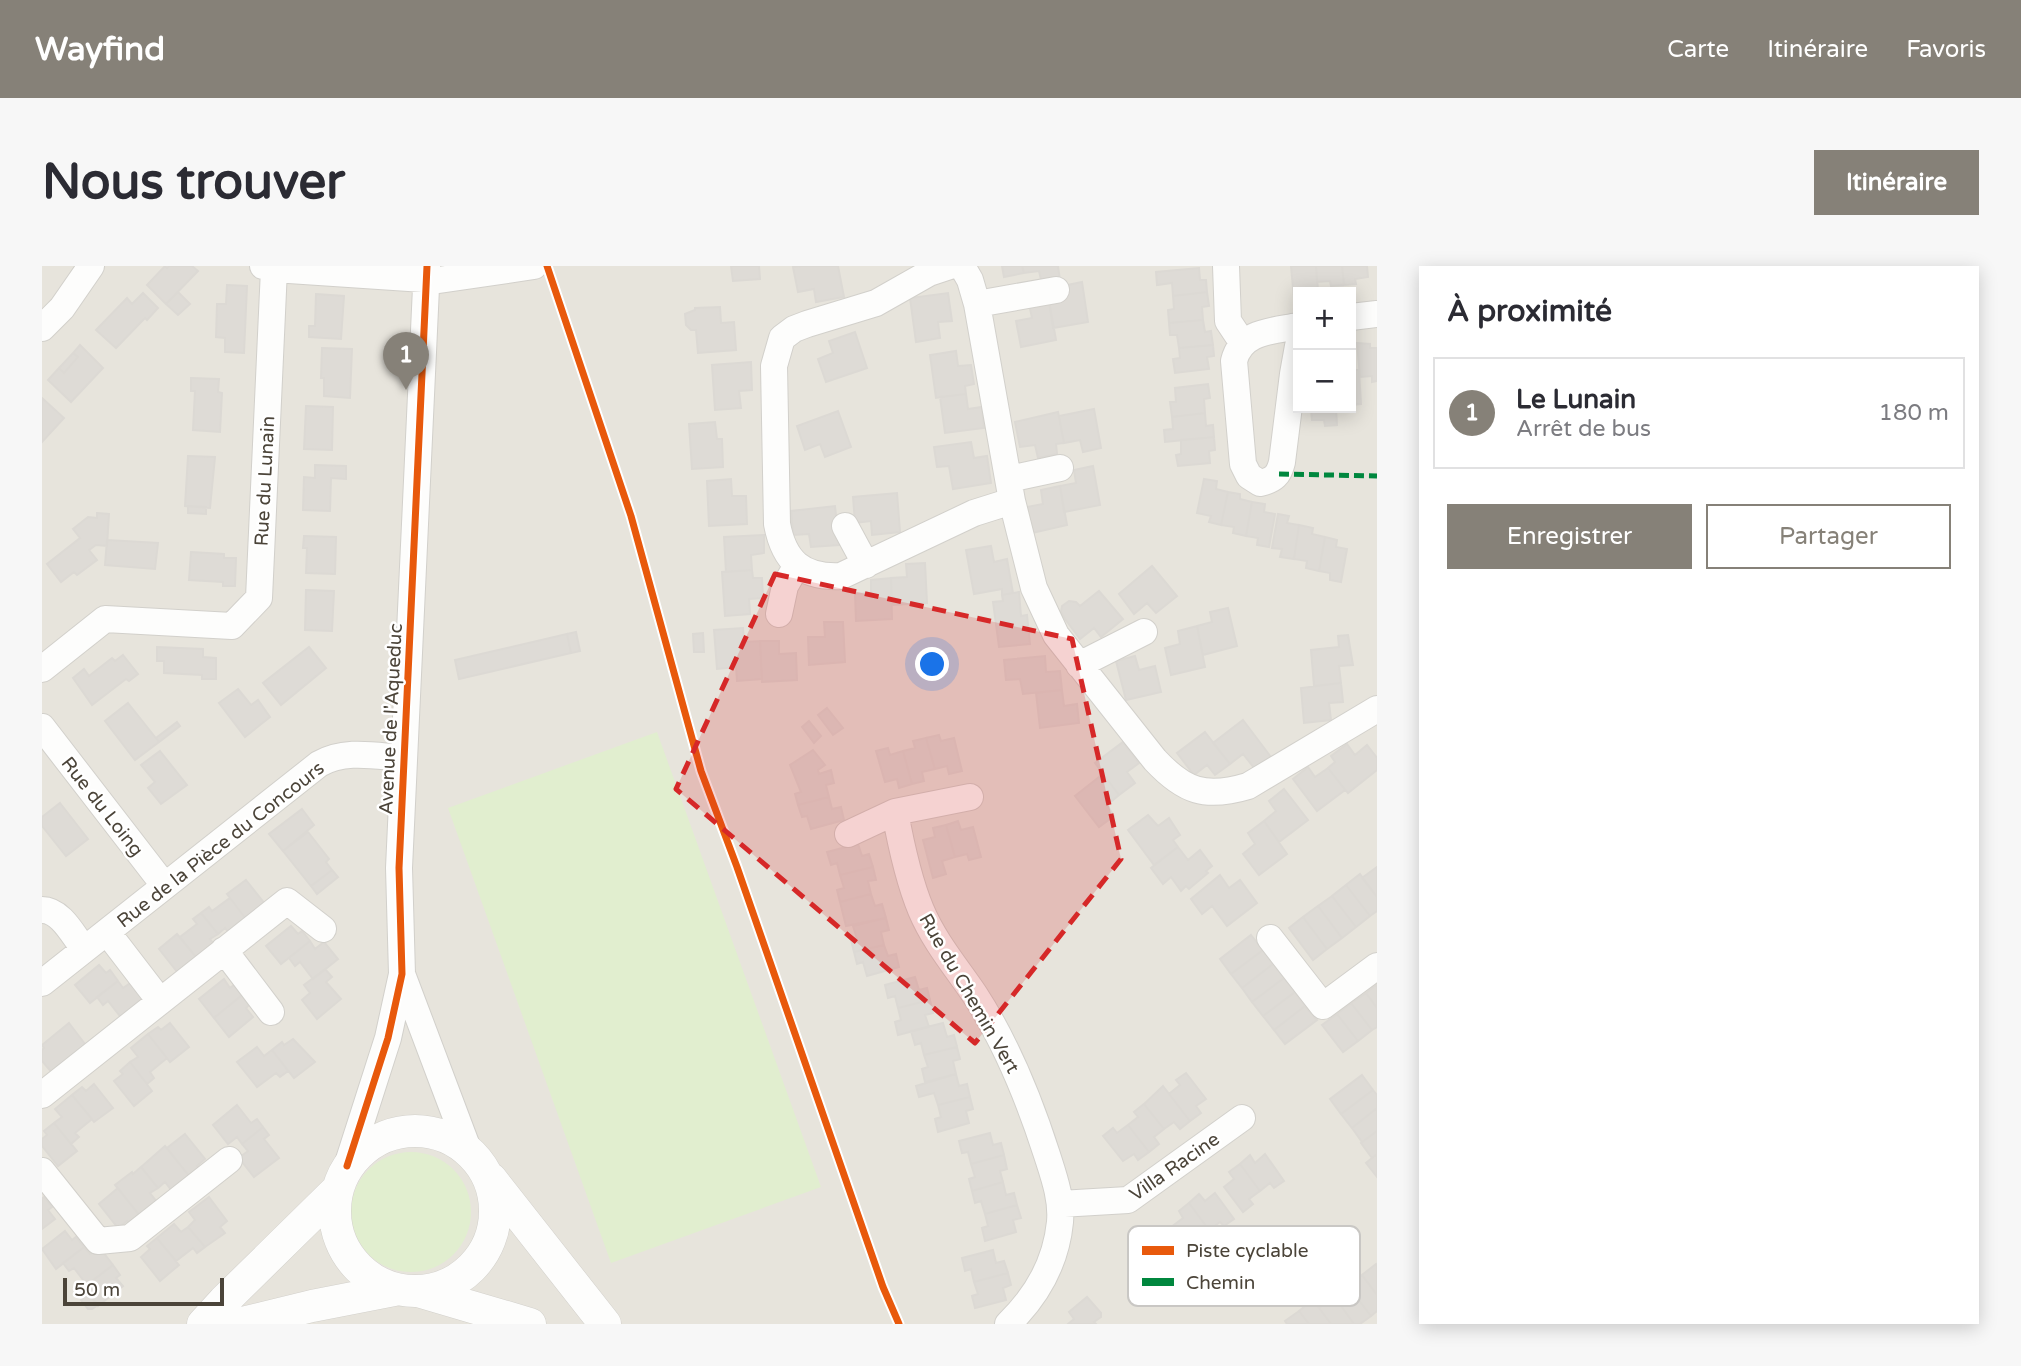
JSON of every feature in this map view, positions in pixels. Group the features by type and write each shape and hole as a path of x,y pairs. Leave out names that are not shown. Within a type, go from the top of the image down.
{"street":[{"path":"42,328 62,308 92,266"},
{"name":"Rue du Lunain","path":"42,669 105,619 232,626 259,598 269,268 427,273 534,266"},
{"path":"950,266 929,273 876,303 807,324 782,338 774,366 777,524 786,554 810,573 825,577 841,576 974,513 1010,491 1060,468"},
{"path":"962,266 978,304 1010,491 1034,588 1056,635 1170,776 1186,786 1205,792 1226,793 1248,786 1377,709"},
{"path":"1226,266 1228,321 1242,342"},
{"name":"Avenue de l'Aqueduc","path":"342,1178 388,1038 402,974 399,868 427,273"},
{"path":"978,304 1056,289"},
{"path":"1356,316 1377,314"},
{"path":"1293,327 1242,342 1234,360 1243,464 1249,476 1260,483 1279,474 1297,350"},
{"path":"845,526 866,565"},
{"path":"779,614 785,586 797,565"},
{"path":"1079,665 1144,632"},
{"name":"Rue du Loing","path":"42,727 164,885"},
{"name":"Rue de la Pièce du Concours","path":"42,983 327,759 353,754 403,758"},
{"path":"848,834 895,812 970,797"},
{"name":"Rue du Chemin Vert","path":"895,812 921,910 950,961 975,995 1018,1075 1033,1111 1060,1204 1060,1223 1044,1279 1028,1305 1008,1324"},
{"path":"42,1095 287,901 323,929"},
{"path":"42,911 46,909 57,914 84,949"},
{"path":"107,932 160,1001"},
{"path":"1270,938 1324,1006 1377,966"},
{"path":"224,950 271,1012"},
{"name":"Avenue de l'Aqueduc","path":"402,974 477,1161"},
{"name":"Villa Racine","path":"1060,1204 1128,1200 1242,1118"},
{"path":"203,1324 342,1178 363,1148 385,1135 412,1130 448,1137 477,1161 605,1324"},
{"path":"42,1171 98,1241 117,1250 229,1160"},
{"path":"238,1324 312,1306 443,1287 467,1273 482,1256 495,1221 494,1193 477,1161"},
{"path":"342,1178 334,1209 338,1236 345,1252 368,1277 407,1291 530,1324"}],"highlighted area":[{"path":"775,574 1072,639 1121,859 975,1043 676,789"}],"shaded area":[{"path":"42,266 1377,266 1377,1324 42,1324"}],"green space":[{"path":"657,732 821,1187 611,1263 448,808"},
{"path":"411,1152 434,1157 453,1170 466,1189 471,1212 466,1235 453,1254 434,1267 411,1272 388,1267 369,1254 356,1235 351,1212 356,1189 369,1170 388,1157"}],"building":[{"path":"165,266 192,266 198,271 166,304 147,285"},
{"path":"731,266 759,266 760,279 733,281"},
{"path":"838,266 844,297 816,302 814,289 798,292 793,267"},
{"path":"1002,266 1022,266 1024,273 1004,277"},
{"path":"1022,266 1058,266 1060,280 1042,284 1039,271 1024,273"},
{"path":"1291,266 1316,266 1318,287 1293,288"},
{"path":"1316,266 1342,266 1344,285 1331,286 1330,281 1317,282"},
{"path":"1342,266 1367,266 1368,277 1355,279 1356,284 1344,285"},
{"path":"1199,268 1200,280 1206,280 1207,292 1173,296 1172,283 1157,285 1156,272"},
{"path":"1082,282 1088,322 1053,328 1049,301 1063,286"},
{"path":"227,285 247,286 244,353 225,352 225,338 216,337 217,304 226,304"},
{"path":"178,292 190,304 178,315 166,304"},
{"path":"1207,292 1209,306 1202,307 1203,320 1169,323 1168,310 1174,309 1173,296"},
{"path":"143,293 158,308 116,348 96,330 127,298 132,304"},
{"path":"948,293 952,321 938,322 940,338 916,342 910,298"},
{"path":"316,294 344,296 341,339 309,337 309,326 315,326"},
{"path":"1049,301 1056,340 1021,347 1016,321 1032,318 1029,304"},
{"path":"720,307 721,323 734,322 736,350 698,353 696,330 691,330 686,325 685,314 695,308"},
{"path":"1203,320 1205,332 1211,331 1213,345 1179,348 1177,335 1170,335 1169,323"},
{"path":"855,332 867,368 826,382 818,359 833,353 829,341"},
{"path":"1357,343 1370,344 1370,348 1377,348 1377,381 1372,382 1372,376 1360,377"},
{"path":"80,345 103,368 71,402 48,380 59,368 64,373 78,357 73,353"},
{"path":"1213,345 1214,356 1207,357 1209,369 1175,373 1173,359 1180,358 1179,348"},
{"path":"322,348 352,349 350,398 324,396 324,378 321,378"},
{"path":"956,351 958,366 971,365 974,384 965,386 966,394 936,398 930,355"},
{"path":"73,353 78,357 64,373 59,368"},
{"path":"751,362 752,390 739,391 741,408 715,410 712,365"},
{"path":"1356,370 1359,370 1361,404 1356,404"},
{"path":"191,378 219,379 218,392 222,393 220,432 193,430 195,391 191,391"},
{"path":"1208,384 1210,398 1204,399 1205,413 1172,417 1170,402 1176,402 1175,388"},
{"path":"966,394 968,409 982,407 984,428 945,433 940,397"},
{"path":"42,398 64,418 42,442"},
{"path":"306,406 333,407 332,450 304,449"},
{"path":"1094,409 1101,448 1083,452 1080,440 1064,443 1059,416"},
{"path":"838,411 851,447 825,457 820,444 805,450 797,426"},
{"path":"1058,412 1064,443 1056,444 1057,454 1038,458 1035,445 1020,447 1015,422"},
{"path":"1205,413 1206,426 1213,425 1214,437 1165,442 1164,430 1173,429 1172,417"},
{"path":"1311,413 1336,413 1337,425 1325,426 1324,420 1312,420"},
{"path":"715,422 717,439 722,439 723,467 692,469 689,424"},
{"path":"1214,437 1215,450 1209,451 1210,463 1178,466 1176,455 1181,454 1181,440"},
{"path":"971,442 974,458 987,456 991,483 953,489 949,466 937,467 934,447"},
{"path":"188,456 215,457 210,508 185,506"},
{"path":"315,465 346,466 346,479 331,478 330,511 303,510 304,477 315,478"},
{"path":"1093,466 1100,505 1064,512 1060,486 1076,483 1074,470"},
{"path":"731,479 732,496 746,496 747,524 709,526 707,481"},
{"path":"1204,479 1217,481 1216,489 1228,492 1221,525 1209,522 1211,516 1197,513"},
{"path":"1060,486 1067,525 1032,533 1027,507 1043,504 1041,490"},
{"path":"1228,492 1240,494 1240,499 1252,502 1246,536 1233,533 1234,527 1221,525"},
{"path":"897,493 900,532 872,535 871,521 855,523 853,497"},
{"path":"1252,502 1265,504 1264,512 1275,514 1269,547 1257,545 1258,538 1246,536"},
{"path":"188,506 206,507 206,514 188,513"},
{"path":"835,506 839,545 811,547 809,534 793,535 791,511"},
{"path":"97,513 109,514 107,546 96,545 89,550 97,560 77,575 74,572 61,582 47,564 80,538 73,529 88,517 97,518"},
{"path":"1278,514 1289,516 1287,523 1299,525 1294,559 1280,557 1282,549 1272,548"},
{"path":"1299,525 1313,528 1312,534 1325,537 1319,571 1306,568 1307,561 1294,559"},
{"path":"764,535 764,553 751,555 752,570 726,572 724,537"},
{"path":"304,536 336,537 335,574 306,573 307,548 303,548"},
{"path":"1325,537 1337,540 1336,547 1347,549 1341,582 1330,580 1330,573 1319,571"},
{"path":"107,540 158,543 155,569 105,565"},
{"path":"991,546 994,562 1007,559 1013,593 1002,595 1002,589 974,594 966,550"},
{"path":"191,552 224,554 224,558 236,558 235,586 223,586 223,582 189,580"},
{"path":"925,563 927,603 892,605 891,578 907,577 906,564"},
{"path":"1152,566 1177,596 1156,613 1147,603 1134,614 1119,594"},
{"path":"752,570 753,578 762,578 763,598 749,599 750,614 725,616 722,572"},
{"path":"891,578 892,619 856,621 855,594 871,593 871,580"},
{"path":"306,590 334,591 332,631 305,630"},
{"path":"1099,591 1123,619 1101,637 1094,628 1080,639 1061,612 1062,606 1069,601 1080,606"},
{"path":"1019,592 1021,616 1027,615 1030,644 999,647 993,602 1003,601 1002,595"},
{"path":"1228,608 1237,646 1203,655 1197,626 1212,622 1210,612"},
{"path":"824,622 843,622 845,662 809,665 808,637 825,637"},
{"path":"1197,626 1205,667 1171,675 1165,648 1180,644 1178,631"},
{"path":"743,628 744,642 760,641 762,679 737,681 736,667 717,669 714,630"},
{"path":"576,632 580,651 571,653 567,634"},
{"path":"703,633 704,652 694,652 693,634"},
{"path":"567,634 571,653 459,679 455,660"},
{"path":"1348,635 1353,665 1339,666 1341,683 1314,686 1311,650 1339,647 1338,636"},
{"path":"760,641 779,641 779,654 796,653 797,680 762,682"},
{"path":"157,647 203,649 203,657 216,658 216,679 202,679 202,675 164,673 164,661 157,661"},
{"path":"309,647 326,668 281,705 263,683"},
{"path":"123,655 138,674 129,681 126,679 92,705 73,678 84,669 89,676 112,658 115,661"},
{"path":"1045,656 1046,672 1060,671 1062,690 1023,694 1020,679 1006,680 1004,660"},
{"path":"1135,656 1139,670 1155,666 1161,692 1126,700 1116,661"},
{"path":"1341,683 1343,702 1329,703 1331,720 1304,723 1301,688"},
{"path":"238,689 251,705 258,700 270,717 245,737 219,703"},
{"path":"1062,690 1064,706 1077,704 1079,723 1040,728 1036,693"},
{"path":"128,703 159,742 135,760 105,721"},
{"path":"827,708 843,728 833,735 818,715"},
{"path":"1243,720 1271,757 1255,769 1243,754 1230,764 1213,743"},
{"path":"809,721 821,736 814,743 802,727"},
{"path":"177,722 180,726 159,742 156,738"},
{"path":"1205,732 1230,764 1215,775 1207,765 1194,775 1177,753"},
{"path":"939,735 941,741 954,738 962,771 949,774 947,766 935,769 926,738"},
{"path":"926,738 935,769 922,772 924,781 912,784 903,751 915,748 913,741"},
{"path":"1123,742 1139,763 1127,772 1135,783 1119,795 1095,763"},
{"path":"1347,744 1355,755 1367,745 1377,758 1377,770 1348,793 1328,768 1335,762 1331,756"},
{"path":"888,748 890,755 903,751 912,784 899,788 897,779 885,782 876,751"},
{"path":"813,750 825,765 818,770 819,774 831,770 834,783 826,785 829,797 798,805 795,794 801,792 790,765"},
{"path":"160,751 187,785 161,804 148,788 155,782 141,765"},
{"path":"1308,767 1315,777 1328,768 1345,790 1317,811 1293,779"},
{"path":"1103,774 1119,795 1107,805 1114,816 1099,827 1075,796"},
{"path":"1284,789 1308,820 1279,842 1264,821 1276,811 1269,801"},
{"path":"829,797 832,809 841,807 844,820 811,829 807,816 802,817 798,805"},
{"path":"60,803 88,839 66,856 42,826 42,817"},
{"path":"302,809 314,825 283,851 269,834"},
{"path":"1148,815 1158,826 1169,818 1180,835 1173,840 1178,847 1154,865 1128,830"},
{"path":"958,821 961,830 973,827 981,857 969,860 967,854 955,857 946,825"},
{"path":"1264,821 1287,854 1259,875 1243,854 1255,844 1248,833"},
{"path":"946,825 955,857 942,861 946,874 933,878 923,840 935,837 933,828"},
{"path":"308,832 329,859 326,862 332,870 311,886 283,851"},
{"path":"858,844 862,856 869,854 873,867 840,875 837,863 831,865 827,852"},
{"path":"1178,847 1188,860 1200,850 1212,866 1206,871 1208,873 1189,889 1186,886 1181,891 1171,877 1163,884 1151,868"},
{"path":"873,867 876,880 868,881 871,894 840,902 837,890 844,888 840,875"},
{"path":"1377,867 1377,897 1362,878"},
{"path":"332,870 338,877 317,894 311,886"},
{"path":"1360,874 1377,897 1377,911 1370,916 1346,885"},
{"path":"1220,875 1229,888 1240,880 1257,903 1227,926 1212,906 1202,914 1191,899"},
{"path":"246,880 265,904 249,923 227,894"},
{"path":"1346,885 1370,916 1356,927 1332,896"},
{"path":"871,894 875,906 882,904 886,918 846,926 840,902"},
{"path":"1332,896 1356,927 1342,938 1318,906"},
{"path":"230,898 249,923 232,936 225,928 218,934 201,913 209,907 212,911"},
{"path":"1318,906 1342,938 1327,949 1303,917"},
{"path":"201,913 218,934 210,939 217,948 200,962 180,937 197,924 193,919"},
{"path":"1303,917 1327,949 1313,960 1289,928"},
{"path":"886,918 889,930 881,932 884,945 854,952 851,940 857,939 853,926"},
{"path":"291,926 298,934 302,931 310,941 281,964 266,946"},
{"path":"177,934 200,962 178,973 159,949"},
{"path":"1251,935 1263,950 1231,974 1220,959"},
{"path":"310,941 315,949 324,942 338,959 313,979 300,962 295,966 289,958"},
{"path":"884,945 888,956 896,954 899,967 867,976 863,962 857,964 854,952"},
{"path":"1263,950 1273,964 1242,988 1231,974"},
{"path":"1273,964 1284,978 1252,1002 1242,988"},
{"path":"99,965 106,973 110,970 118,981 90,1003 75,985"},
{"path":"325,969 332,977 326,982 341,999 317,1019 302,1000 310,993 304,985"},
{"path":"915,977 919,990 927,988 930,1000 898,1008 895,996 888,998 885,985"},
{"path":"1284,978 1295,992 1263,1016 1252,1002"},
{"path":"224,979 230,988 234,985 242,995 214,1018 199,999"},
{"path":"118,981 123,988 133,981 148,1000 123,1020 108,1001 103,1005 97,997"},
{"path":"1377,984 1377,1008 1366,993"},
{"path":"1295,992 1305,1006 1274,1030 1263,1016"},
{"path":"1366,993 1377,1008 1377,1027 1372,1030 1351,1003"},
{"path":"242,995 249,1005 246,1008 253,1017 229,1037 214,1018"},
{"path":"930,1000 933,1013 925,1015 929,1027 898,1035 895,1022 901,1020 898,1008"},
{"path":"1351,1003 1372,1030 1358,1041 1337,1014"},
{"path":"1305,1006 1317,1020 1285,1044 1274,1030"},
{"path":"1337,1014 1358,1041 1343,1052 1322,1025"},
{"path":"69,1023 88,1048 54,1075 42,1061 42,1045"},
{"path":"170,1023 189,1047 170,1062 148,1034 158,1027 161,1030"},
{"path":"943,1023 947,1037 954,1035 957,1047 924,1055 921,1043 915,1045 911,1031"},
{"path":"148,1034 167,1058 150,1072 154,1078 147,1084 130,1062 138,1057 131,1048"},
{"path":"293,1039 315,1062 294,1078 272,1050 282,1042 284,1045"},
{"path":"257,1047 264,1056 272,1050 288,1071 280,1077 276,1073 257,1087 237,1062"},
{"path":"957,1047 960,1059 953,1061 956,1074 925,1082 922,1069 928,1067 924,1055"},
{"path":"130,1062 152,1091 134,1106 114,1081 123,1074 120,1071"},
{"path":"1186,1073 1206,1099 1196,1106 1201,1113 1190,1121 1169,1094 1180,1085 1176,1080"},
{"path":"956,1074 959,1086 967,1084 970,1097 938,1105 934,1093 919,1097 916,1086"},
{"path":"1362,1075 1373,1090 1341,1114 1330,1099"},
{"path":"94,1084 113,1108 94,1122 72,1095 82,1087 86,1091"},
{"path":"1163,1086 1190,1121 1180,1129 1174,1122 1164,1129 1144,1104"},
{"path":"1373,1090 1377,1095 1377,1108 1352,1128 1341,1114"},
{"path":"72,1095 92,1119 75,1133 79,1137 71,1144 54,1123 62,1117 55,1109"},
{"path":"970,1097 973,1109 966,1111 969,1123 938,1132 935,1119 941,1117 938,1105"},
{"path":"1144,1104 1164,1129 1154,1137 1159,1144 1149,1152 1128,1125 1138,1117 1134,1112"},
{"path":"237,1105 251,1123 257,1119 263,1127 242,1144 237,1137 228,1144 213,1125"},
{"path":"1377,1108 1377,1131 1362,1142 1352,1128"},
{"path":"54,1123 77,1151 58,1166 42,1146 42,1139 47,1135 44,1131"},
{"path":"1128,1125 1149,1152 1138,1160 1134,1154 1123,1161 1103,1136 1113,1128 1117,1133"},
{"path":"263,1127 269,1135 264,1139 279,1158 254,1177 239,1158 248,1151 242,1144"},
{"path":"1377,1131 1377,1154 1372,1158 1361,1143"},
{"path":"990,1133 993,1145 1001,1143 1004,1155 971,1164 968,1152 962,1153 959,1141"},
{"path":"185,1134 205,1159 197,1166 200,1169 190,1177 167,1148"},
{"path":"165,1146 190,1177 172,1191 165,1182 158,1188 141,1167"},
{"path":"1265,1154 1284,1181 1274,1188 1270,1183 1260,1191 1240,1164 1250,1155 1255,1163"},
{"path":"1377,1154 1377,1177 1366,1163"},
{"path":"1004,1155 1007,1169 1000,1171 1003,1182 972,1191 969,1179 975,1177 971,1164"},
{"path":"1240,1164 1260,1191 1249,1199 1253,1204 1243,1212 1224,1187 1234,1179 1229,1172"},
{"path":"141,1167 158,1188 150,1193 157,1202 140,1216 115,1185"},
{"path":"1003,1182 1006,1195 1014,1193 1017,1205 985,1214 981,1201 975,1203 972,1191"},
{"path":"118,1188 140,1216 130,1224 127,1221 118,1228 99,1204"},
{"path":"1215,1193 1234,1219 1224,1226 1220,1222 1214,1226 1206,1226 1189,1203 1199,1194 1205,1201"},
{"path":"44,1197 52,1207 48,1210 55,1219 42,1229 42,1199"},
{"path":"209,1197 227,1221 220,1227 225,1233 205,1247 188,1227 195,1220 189,1212"},
{"path":"1189,1203 1206,1226 1175,1226 1183,1218 1179,1211"},
{"path":"1017,1205 1021,1218 1013,1220 1016,1232 985,1241 982,1228 988,1226 985,1214"},
{"path":"174,1224 181,1232 188,1227 205,1247 197,1253 193,1248 176,1261 157,1238"},
{"path":"65,1231 72,1240 76,1237 84,1247 56,1269 42,1249"},
{"path":"157,1238 179,1265 160,1281 141,1257 150,1249 147,1246"},
{"path":"84,1247 90,1254 99,1247 113,1265 87,1285 74,1268 69,1271 63,1263"},
{"path":"993,1250 996,1263 1004,1261 1008,1273 974,1282 971,1269 965,1271 962,1258"},
{"path":"1376,1264 1377,1266 1377,1295 1362,1275"},
{"path":"113,1265 120,1275 116,1278 123,1286 98,1306 84,1287"},
{"path":"1008,1273 1011,1285 1003,1288 1006,1300 975,1308 972,1296 978,1294 974,1282"},
{"path":"1362,1275 1377,1295 1377,1311 1371,1316 1360,1302"},
{"path":"88,1292 98,1305 92,1309 88,1309 81,1300"},
{"path":"1087,1297 1101,1313 1101,1317 1094,1322 1096,1324 1068,1324 1074,1319 1069,1312"},
{"path":"1360,1302 1371,1316 1360,1324 1354,1324 1341,1306 1360,1306"},
{"path":"1305,1306 1318,1306 1331,1324 1309,1324 1299,1311"},
{"path":"1341,1306 1354,1324 1331,1324 1319,1308"},
{"path":"1299,1311 1309,1324 1287,1324 1285,1321"}],"marked path":[{"path":"1279,474 1377,476"}],"cycle path":[{"path":"347,1166 388,1038 402,974 399,868 427,266"},
{"path":"547,266 631,516 701,771 883,1287 899,1324"}],"place":[{"name":"Le Lunain","path":"406,390"}]}
